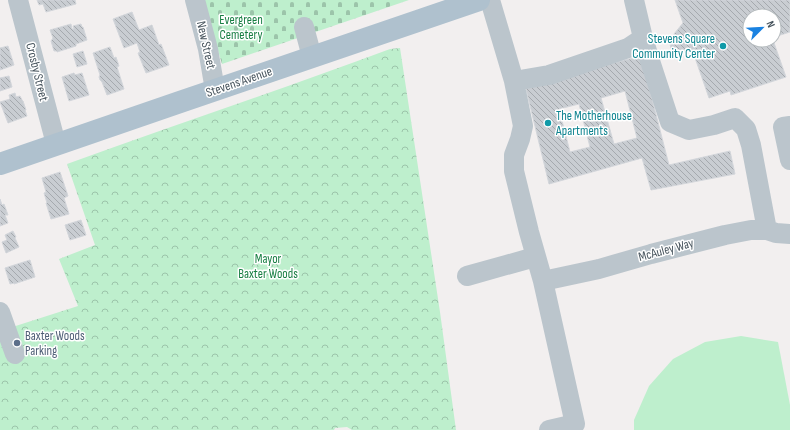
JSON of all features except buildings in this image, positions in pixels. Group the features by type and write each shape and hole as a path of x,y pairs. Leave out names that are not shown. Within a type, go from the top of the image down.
{"main road":[{"name":"Stevens Avenue","path":"0,164 479,0"}],"street":[{"name":"Crosby Street","path":"18,0 56,144"},
{"name":"New Street","path":"195,0 208,49 215,90"},
{"path":"490,0 514,81 523,126 514,155 514,171 543,281 575,424 549,430"},
{"path":"634,0 643,38 670,122 689,130 714,125 736,118 746,129 751,145 767,230"},
{"path":"304,27 312,57"},
{"path":"514,81 549,75 628,48 643,38"},
{"path":"790,126 783,127 790,160"},
{"name":"McAuley Way","path":"543,281 599,269 725,235 751,230 767,230 776,233 790,234"},
{"path":"467,276 536,257"},
{"path":"0,312 15,354"}],"green space":[{"name":"Evergreen Cemetery","path":"203,0 409,0 222,64"},
{"name":"Mayor Baxter Woods","path":"400,48 440,312 456,430 352,430 347,427 335,428 334,430 0,430 0,331 78,306 59,259 95,245 67,164 390,49"},
{"path":"741,336 778,342 790,405 790,430 634,430 634,420 649,386 673,359 705,342"}],"place":[{"name":"Stevens Square Community Center","path":"723,46"},
{"name":"The Motherhouse Apartments","path":"548,123"},
{"name":"Baxter Woods Parking","path":"17,343"}]}
